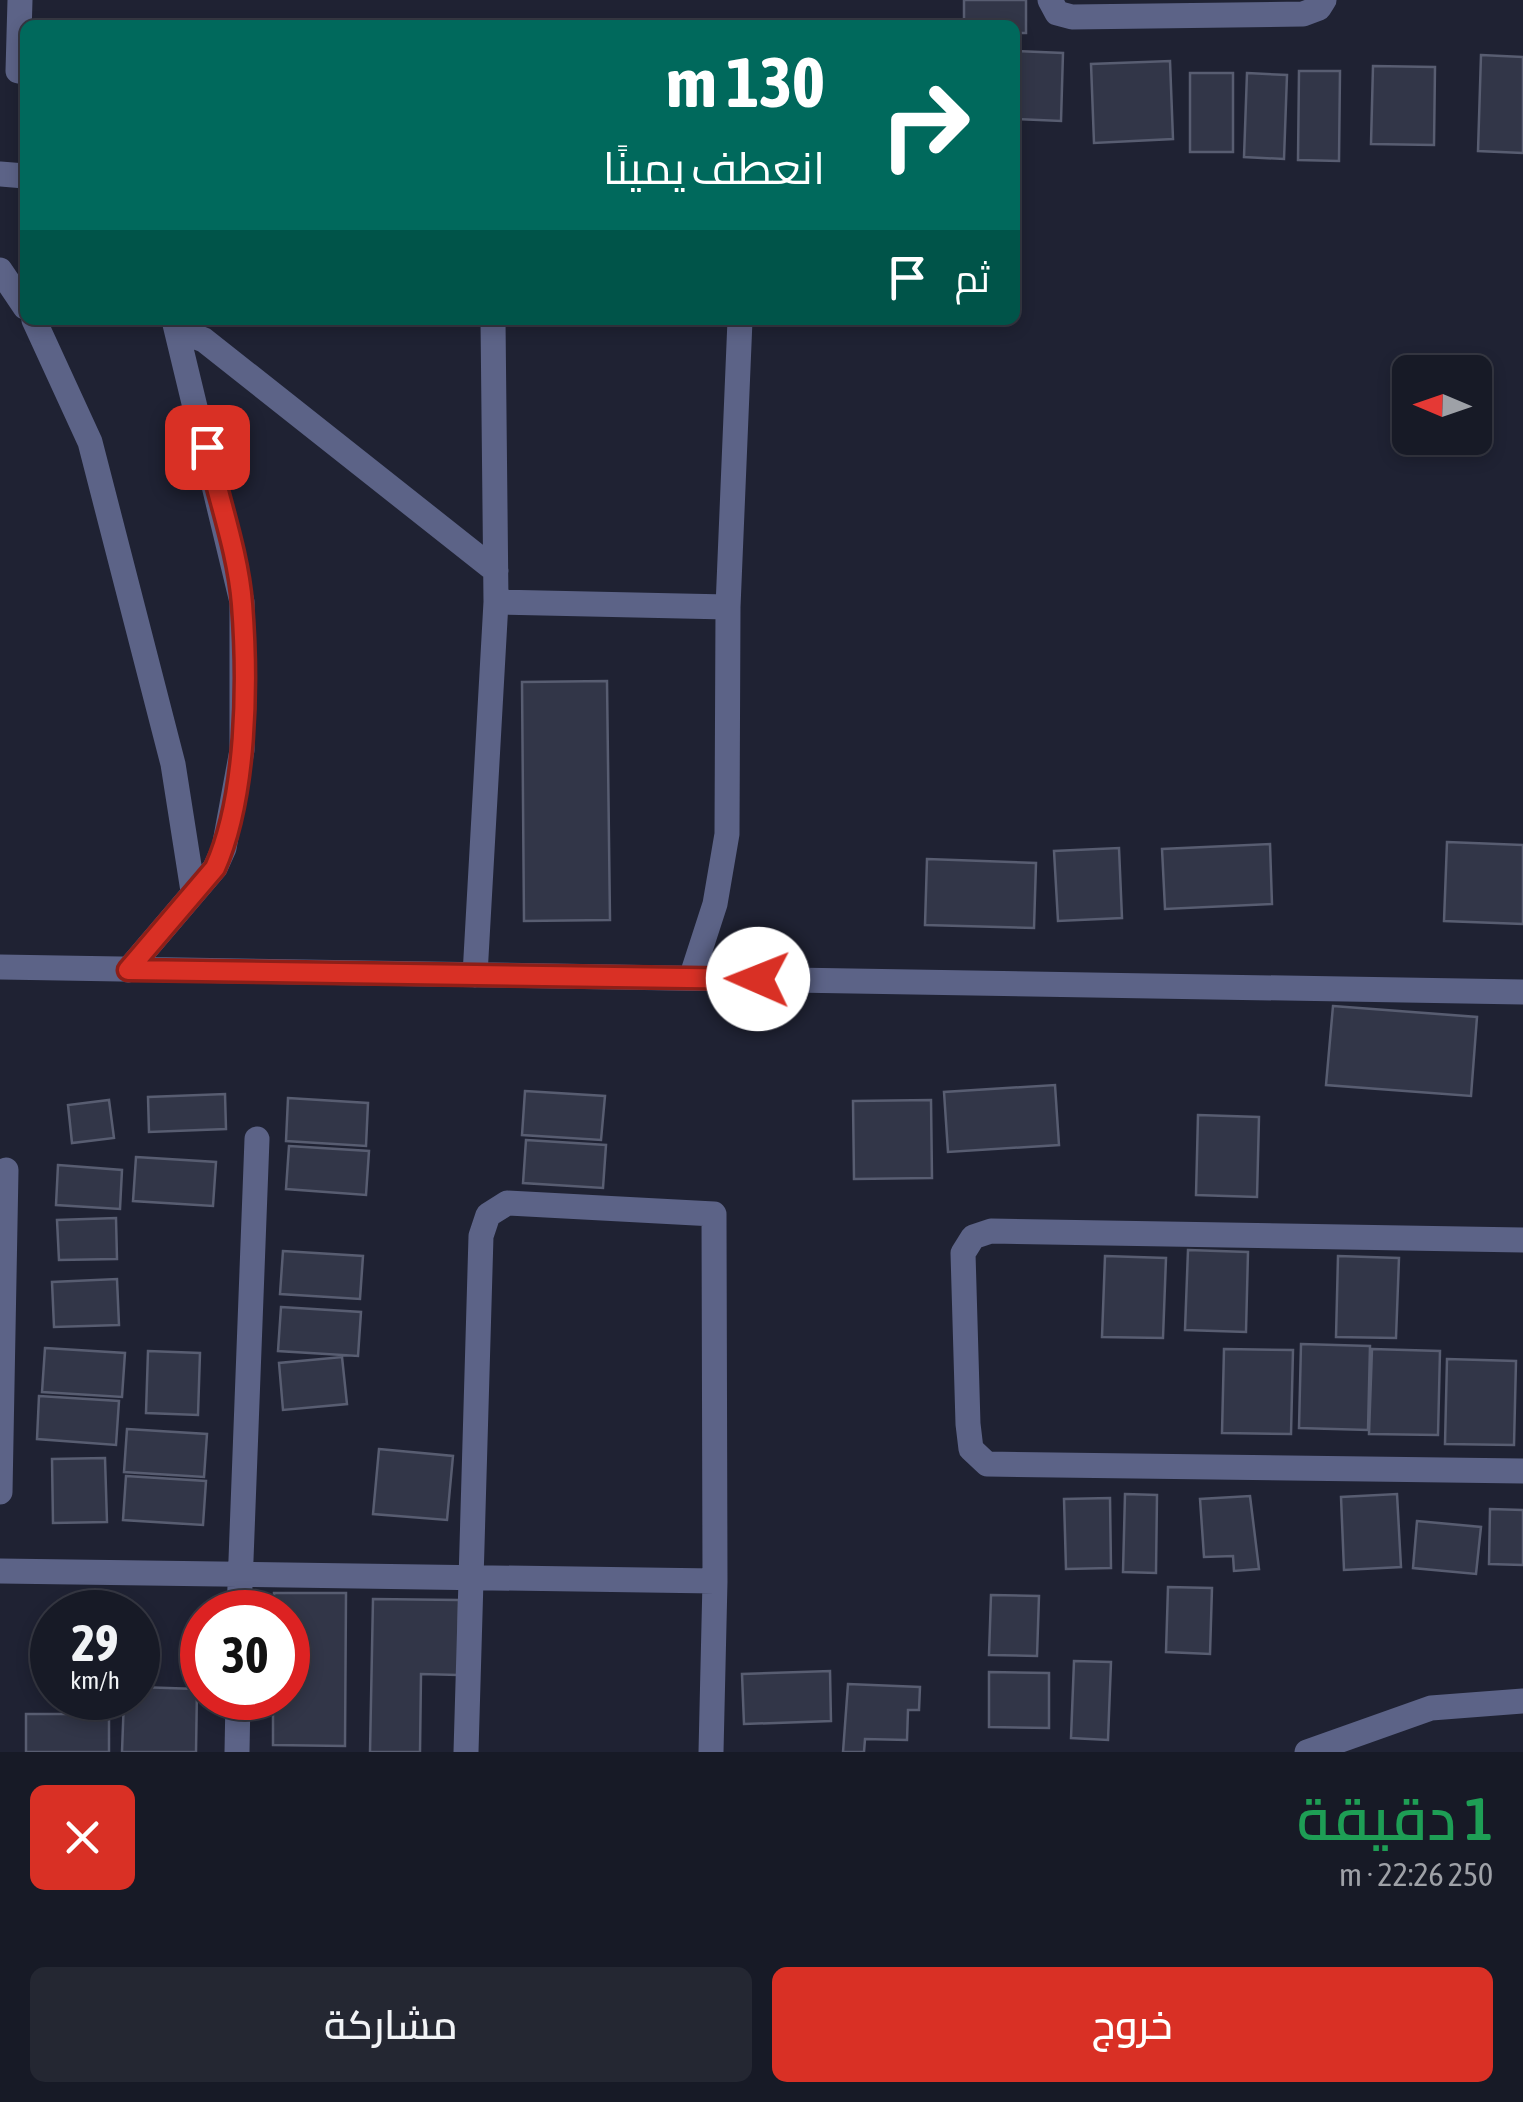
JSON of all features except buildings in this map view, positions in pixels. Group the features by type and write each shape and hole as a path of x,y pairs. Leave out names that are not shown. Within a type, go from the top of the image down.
{"street":[{"path":"18,72 20,0"},
{"path":"1050,0 1056,13 1072,18 1303,14 1320,8 1324,0"},
{"path":"0,270 20,300"},
{"path":"36,325 90,442 173,764 194,891"},
{"path":"476,975 496,602 493,325"},
{"path":"691,978 715,904 727,834 728,608 740,325"},
{"path":"128,970 215,868 224,848 242,750 242,602 178,326"},
{"path":"178,326 204,340 496,571"},
{"path":"496,602 728,608"},
{"path":"0,967 1523,992"},
{"path":"240,1590 257,1139"},
{"path":"0,1492 6,1170"},
{"path":"466,1752 480,1236 488,1215 506,1204 714,1214 715,1581 711,1752"},
{"path":"1523,1240 991,1231 973,1237 963,1254 968,1424 972,1449 987,1464 1523,1471"},
{"path":"0,1571 715,1581"},
{"path":"1307,1752 1365,1741 1430,1708 1523,1701"},
{"path":"237,1752 238,1720"}],"route":[{"path":"207,447 242,602 242,750 224,848 215,868 171,914 128,970 758,979"}]}
